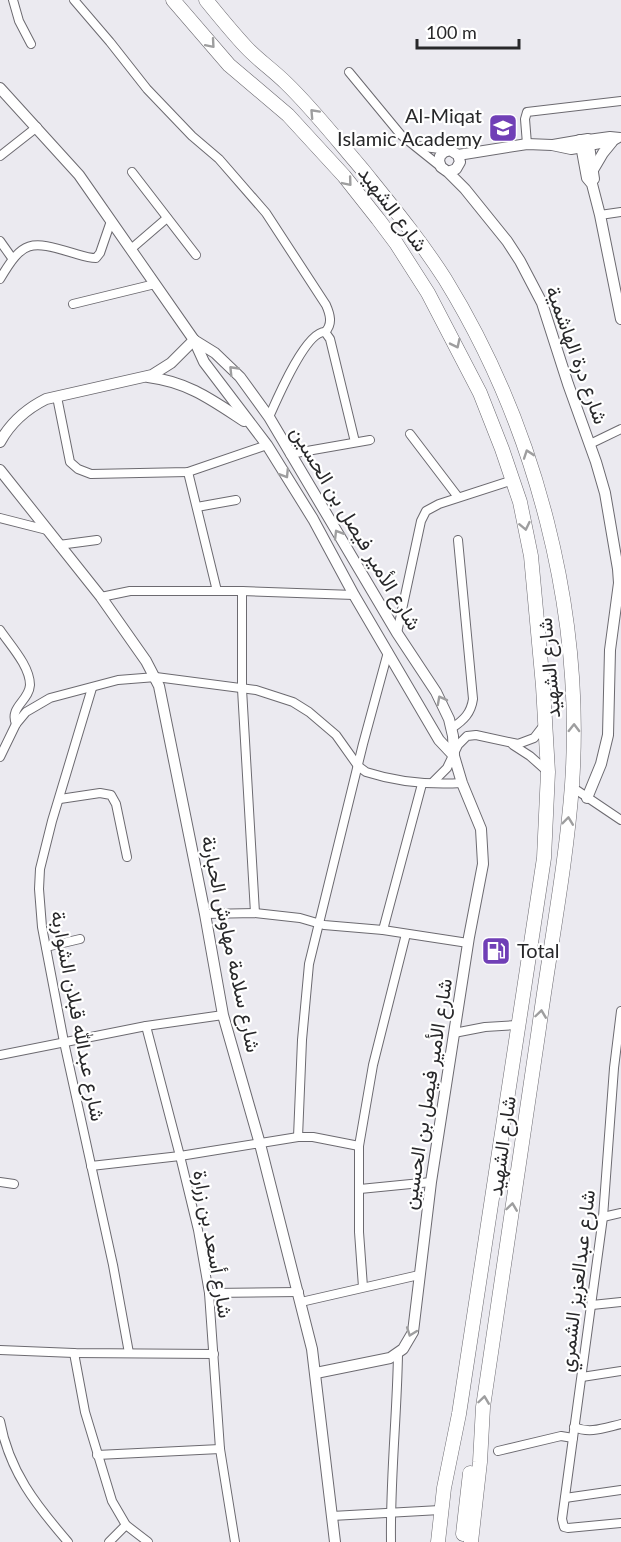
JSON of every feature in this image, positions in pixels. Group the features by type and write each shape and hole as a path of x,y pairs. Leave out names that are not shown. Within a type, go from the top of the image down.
{"highway":[{"name":"شارع الشهيد","path":"173,0 229,65 288,115 344,176 396,243 429,293 457,345 492,421 513,480 531,556 548,772 544,858 459,1414 440,1510 438,1542"},
{"name":"شارع الشهيد","path":"206,0 247,48 286,83 320,120 412,231 457,300 500,387 533,471 557,570 572,680 574,729 572,787 554,932 483,1407 480,1462 471,1542"},
{"path":"213,0 219,16"},
{"name":"شارع الشهيد","path":"447,1542 459,1414"},
{"name":"شارع الشهيد","path":"462,1542 472,1458 481,1439"}],"street":[{"path":"13,0 19,21 32,44"},
{"path":"74,0 147,89 192,136 219,159 266,213 326,305 330,327 325,332 316,334 305,347 268,417"},
{"path":"349,72 401,135 414,146 453,165 471,163 486,152 528,144 552,145 565,149 585,143 618,139"},
{"name":"شارع الأمير فيصل بن الحسين","path":"0,87 79,176 194,339 209,369 267,445 313,519 438,740 454,756"},
{"path":"528,144 525,119 527,112 621,101"},
{"path":"0,156 37,127"},
{"path":"593,171 603,153 618,139"},
{"path":"585,143 593,171 592,184"},
{"path":"585,143 587,178 592,184 619,294 621,319"},
{"path":"414,146 453,151 453,165"},
{"path":"447,150 439,158 453,165"},
{"name":"شارع درة الهاشمية","path":"453,165 465,189 514,251 542,303 590,444 606,502 619,583 610,650 608,735 601,764 587,798"},
{"path":"132,172 196,255"},
{"path":"600,216 621,212"},
{"path":"131,249 168,218"},
{"path":"0,279 12,258 23,247 45,245 96,258 100,253 111,221"},
{"path":"0,241 12,258"},
{"path":"73,304 155,284"},
{"path":"325,332 330,339 355,442"},
{"path":"0,442 24,412 38,403 145,377 165,368 194,339"},
{"name":"شارع الأمير فيصل بن الحسين","path":"194,339 216,353 240,377 268,417 397,633 446,709 452,728 454,756 462,783 481,829 483,853 431,1182 413,1332 398,1354"},
{"path":"145,377 173,381 197,391 251,425"},
{"path":"57,397 70,462 78,470 91,474 188,472 267,445"},
{"path":"590,444 621,429"},
{"path":"410,434 458,497"},
{"path":"290,454 370,440"},
{"name":"شارع سلامة مهاوش الحبارنة","path":"0,470 101,597 156,677 162,696 223,1015 300,1297 316,1373 335,1542"},
{"path":"188,472 217,591"},
{"path":"397,633 422,517 432,507 513,480"},
{"path":"197,507 236,500"},
{"path":"0,518 47,530"},
{"path":"59,545 97,540"},
{"path":"452,728 468,715 474,699 458,540"},
{"path":"101,597 130,591 242,591 354,595"},
{"path":"242,591 242,688 255,913"},
{"path":"0,630 22,663 30,682 29,692 14,711 13,717 16,724"},
{"path":"298,1137 309,964 317,923 388,652"},
{"path":"0,756 16,724 26,712 50,698 118,680 156,677 256,690 302,707 336,735 358,766 366,772 422,784 462,783"},
{"name":"شارع عبدالله قبلان الشواربة","path":"92,687 40,869 40,909 64,1042 92,1166 129,1353"},
{"path":"510,744 526,742 540,732 545,725"},
{"path":"434,782 447,768 461,742 471,735 510,744 530,756 548,772"},
{"path":"383,930 422,784"},
{"path":"572,787 621,820"},
{"path":"60,799 100,793 111,795 116,804 127,857"},
{"path":"205,914 255,913 468,943"},
{"path":"363,1287 359,1232 359,1146 373,1065 406,934"},
{"path":"46,947 80,939"},
{"name":"شارع عبدالعزيز الشمري","path":"621,1011 614,1068 603,1217 562,1519 564,1527 621,1523"},
{"path":"0,1055 146,1026 223,1015"},
{"path":"454,1033 485,1027 517,1025"},
{"name":"شارع أسعد بن زرارة","path":"146,1026 198,1230 209,1293 220,1449 235,1542"},
{"path":"614,1068 615,1075 621,1083"},
{"path":"92,1166 180,1156 298,1137 313,1137 359,1146"},
{"path":"0,1182 14,1184"},
{"path":"360,1189 431,1182"},
{"path":"603,1217 621,1213"},
{"path":"209,1293 300,1297 419,1275"},
{"path":"592,1305 621,1302"},
{"path":"0,1350 214,1354"},
{"path":"74,1353 85,1412 112,1502 126,1526 148,1542"},
{"path":"316,1373 382,1361 398,1354 397,1416 390,1513 391,1542"},
{"path":"582,1377 621,1371"},
{"path":"0,1421 2,1439 21,1480 44,1513 69,1542"},
{"path":"574,1427 589,1432 621,1424"},
{"path":"498,1450 561,1436 573,1438"},
{"path":"97,1455 220,1449"},
{"path":"565,1498 621,1490"},
{"path":"332,1516 440,1510"},
{"path":"109,1542 126,1526"}],"place":[{"name":"Al-Miqat Islamic Academy","path":"503,128"},
{"name":"Total","path":"496,951"}]}
